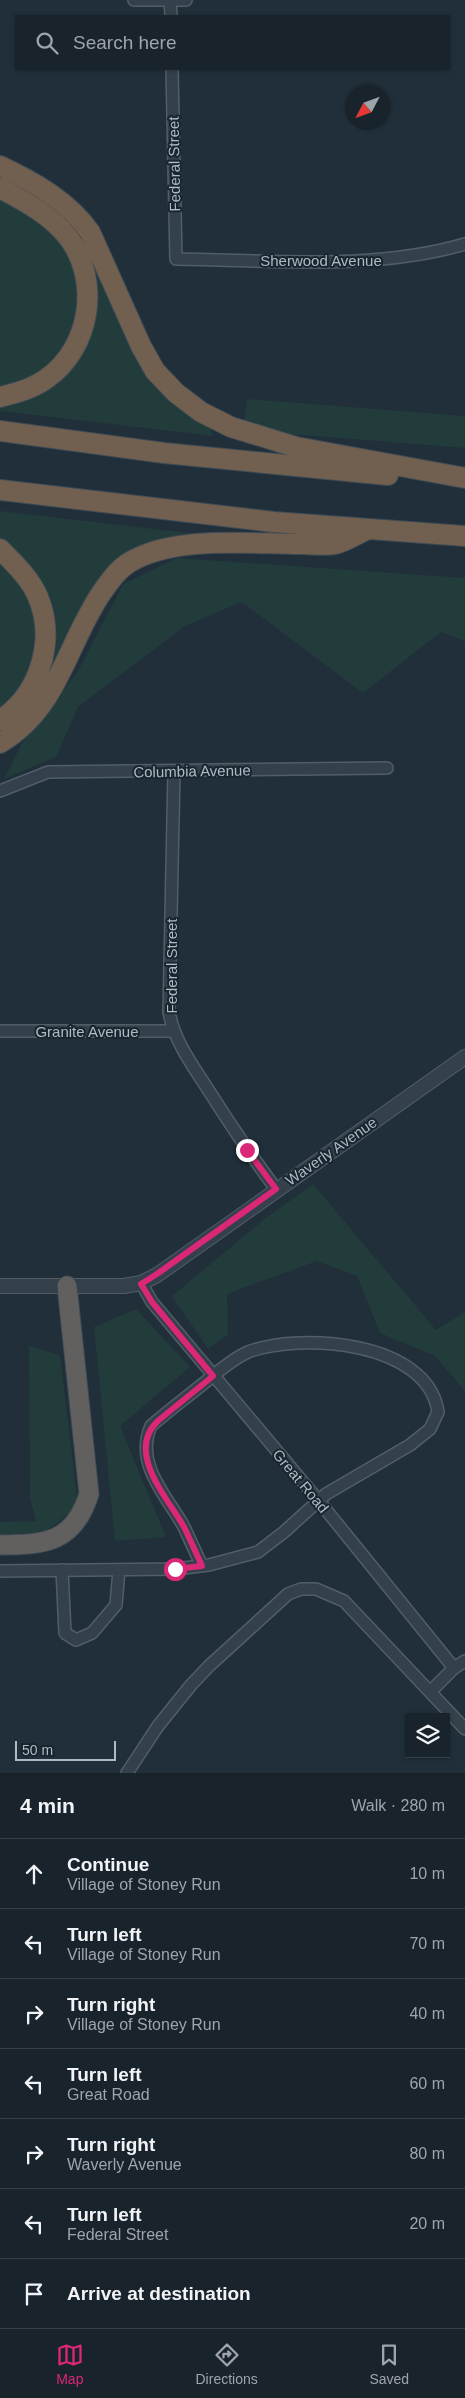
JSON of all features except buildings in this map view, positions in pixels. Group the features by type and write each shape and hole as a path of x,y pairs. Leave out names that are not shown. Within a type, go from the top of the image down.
{"highway":[{"path":"0,166 47,191 81,219 90,232 141,346 156,371 176,394 202,412 230,427 296,447 465,480"},
{"path":"0,188 41,212 69,238 84,271 88,294 87,317 78,340 65,361 39,383 24,391 0,397"},
{"path":"0,431 218,459 465,480"},
{"path":"0,490 229,518 366,530 465,536"},
{"path":"0,743 18,731 39,710 57,682 96,601 112,578 128,563 154,550 210,544 336,544 366,530"},
{"path":"0,549 19,567 38,596 44,619 46,643 41,666 31,688 16,707 0,720"},
{"path":"0,1545 45,1542 60,1535 74,1526 84,1512 90,1494 67,1286"}],"street":[{"path":"134,0 186,0"},
{"path":"170,0 171,15"},
{"name":"Federal Street","path":"172,70 176,259"},
{"name":"Sherwood Avenue","path":"176,259 355,261 393,259 465,244"},
{"name":"Columbia Avenue","path":"0,791 48,772 388,768"},
{"name":"Federal Street","path":"174,771 169,1012 174,1032 189,1060 247,1150 276,1189"},
{"name":"Granite Avenue","path":"0,1031 174,1032"},
{"name":"Waverly Avenue","path":"0,1286 106,1287 141,1284 465,1057"},
{"name":"Great Road","path":"141,1284 152,1302 318,1500 454,1668"},
{"path":"0,1571 175,1569 202,1566 258,1552 318,1500 354,1476 410,1445 430,1429 438,1412 431,1390 416,1373 386,1354 341,1344 287,1344 260,1348 237,1357 151,1426 148,1434 146,1455 153,1477 184,1527 202,1566"},
{"path":"62,1570 65,1632 76,1640 92,1633 116,1605 119,1570"},
{"path":"127,1773 168,1712 208,1666 288,1594 301,1589 316,1589 344,1601 465,1729"},
{"path":"430,1692 454,1668 465,1661"}],"green space":[{"path":"0,174 56,207 82,234 125,331 207,424 214,436 0,411 0,403 55,381 94,276 0,179"},
{"path":"0,199 43,224 58,238 73,264 77,282 78,301 75,320 69,338 59,354 46,367 29,378 0,386"},
{"path":"247,399 465,416 465,448 278,433 244,424"},
{"path":"0,511 206,535 141,546 45,689 0,735 0,729 53,643 4,541 0,538"},
{"path":"177,558 465,578 465,641 441,632 363,693 242,602 185,626 78,707 56,757 4,779 22,743 78,671 123,584"},
{"path":"0,559 16,577 27,596 33,613 35,630 34,648 30,665 23,681 0,708"},
{"path":"313,1184 436,1330 465,1312 465,1391 435,1356 380,1333 357,1276 317,1261 227,1294 228,1335 208,1349 172,1296 267,1217"},
{"path":"136,1309 190,1367 120,1426 166,1537 115,1541 94,1327"},
{"path":"29,1346 60,1355 78,1504 59,1522 44,1532 27,1535 0,1535 0,1522 36,1521 30,1498"}],"route":[{"path":"175,1569 202,1566 184,1527 148,1466 146,1455 148,1434 151,1426 213,1376 152,1302 141,1284 276,1189 247,1150"}]}
